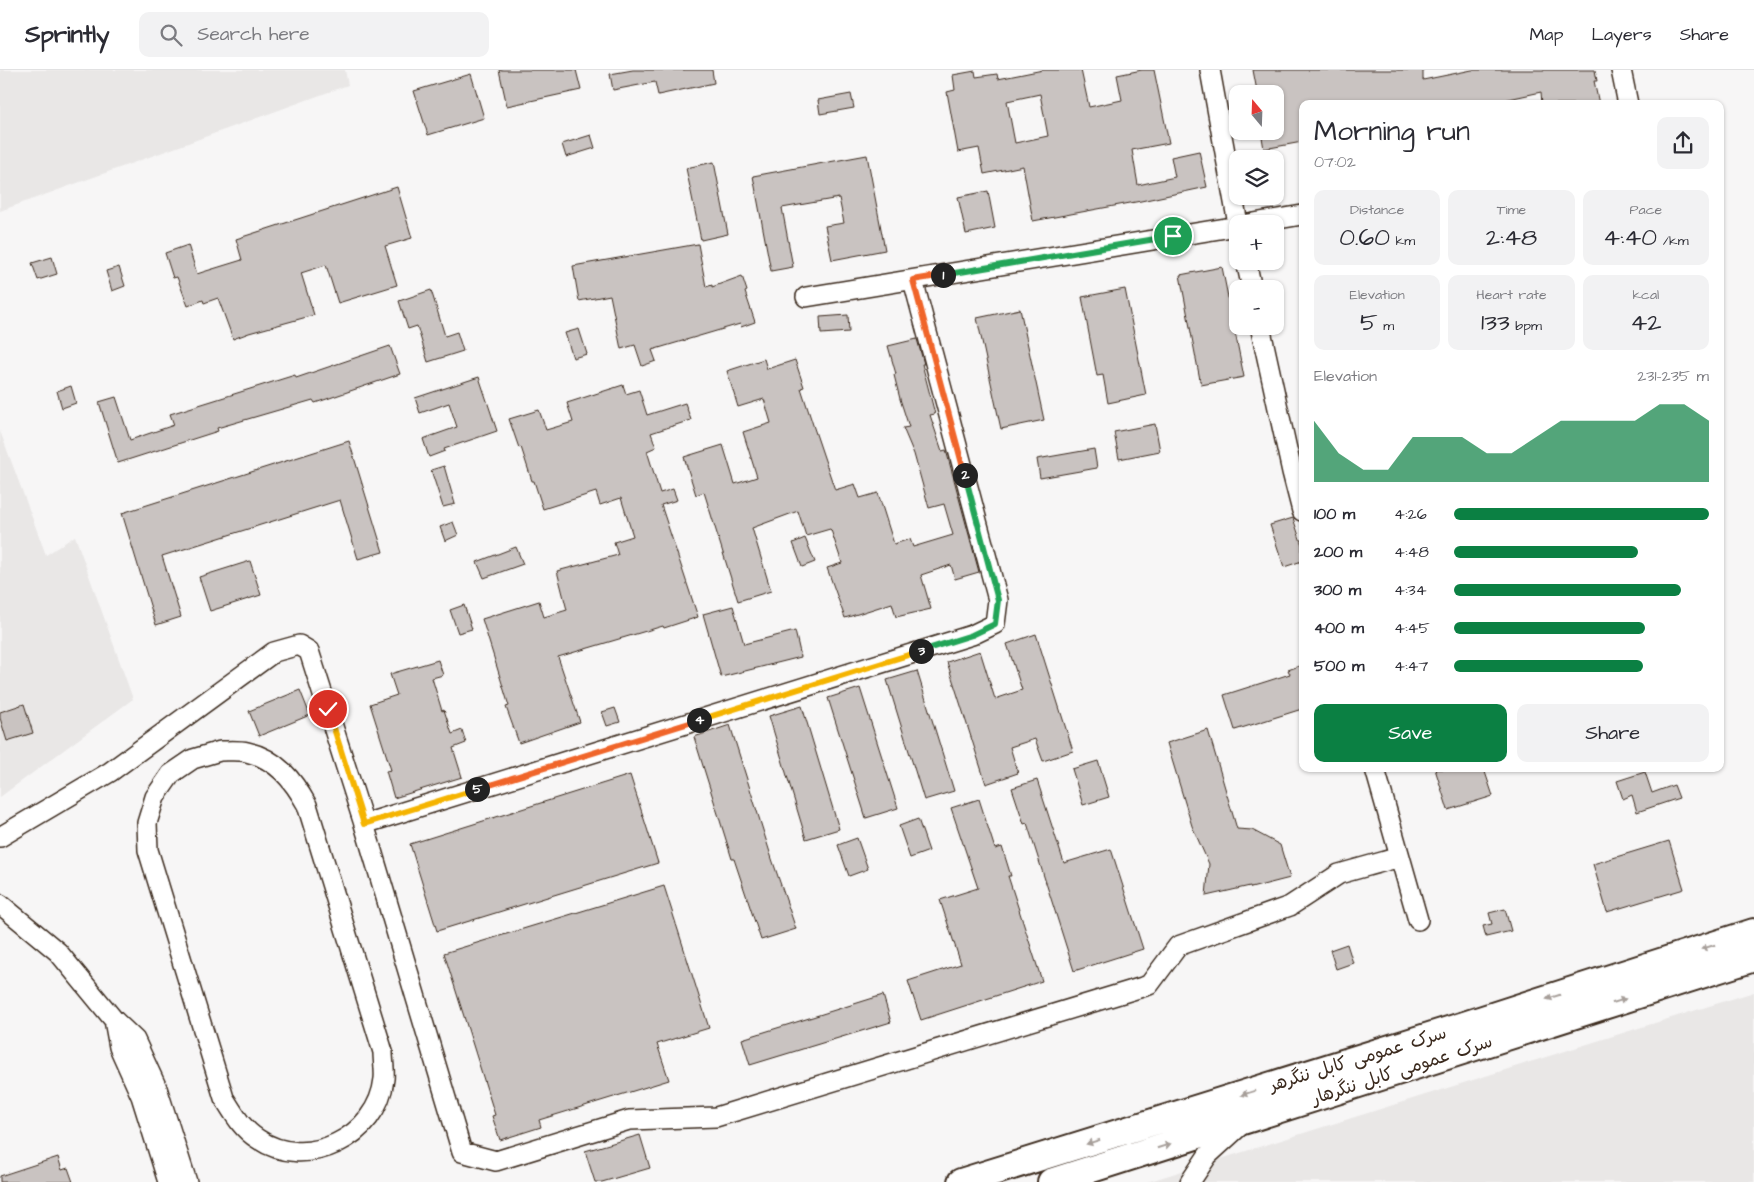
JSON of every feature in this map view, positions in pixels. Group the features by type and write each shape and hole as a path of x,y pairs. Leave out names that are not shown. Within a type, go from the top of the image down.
{"highway":[{"name":"سرک عمومی کابل ننگرهر","path":"961,1182 1754,932"},
{"name":"سرک عمومی کابل ننگرهار","path":"1054,1182 1249,1118 1754,958"}],"street":[{"path":"1210,70 1236,215"},
{"path":"1621,70 1627,100"},
{"path":"1284,218 1299,216"},
{"path":"806,297 1229,227"},
{"path":"364,824 972,635 995,624 998,600 913,280"},
{"path":"1262,335 1297,471 1299,487"},
{"path":"0,837 110,772 274,652 299,645 310,651 462,1152 496,1161 629,1120 716,1117 1149,985 1178,946 1290,906 1339,874 1400,857"},
{"path":"220,751 247,752 273,763 293,781 307,805 383,1052 384,1080 376,1106 360,1128 338,1144 311,1152 284,1150 259,1140 238,1122 224,1098 148,850 147,823 155,797 171,774 193,759 220,751"},
{"path":"1377,772 1418,920"},
{"path":"0,904 58,952 114,1020 134,1040 153,1080 187,1182"},
{"path":"114,1020 119,1048 141,1096 168,1182"},
{"path":"1190,1182 1208,1155 1249,1118"}],"shaded area":[{"path":"0,70 345,70 348,85 0,211"},
{"path":"0,431 46,555 75,536 133,699 0,797"},
{"path":"1754,992 1754,1182 1147,1182"}],"building":[{"path":"499,70 576,70 581,90 507,106"},
{"path":"633,70 712,70 714,83 658,95 655,82 613,90 610,74"},
{"path":"1043,70 1081,70 1089,107 1122,100 1117,75 1142,70 1154,70 1169,143 1132,150 1138,185 1175,177 1171,157 1199,151 1207,187 1033,221 1023,166 984,174 979,148 958,152 947,92 955,90 953,75 975,71 976,77 997,74 998,79","holes":["1040,94 1048,136 1015,143 1007,101"]},
{"path":"1253,70 1423,70 1423,80 1472,70 1595,70 1597,81 1594,81 1598,100 1542,100 1541,92 1504,100 1299,100 1299,143 1264,149 1262,140 1284,140 1284,85 1256,85"},
{"path":"471,74 484,118 428,135 414,91"},
{"path":"851,94 854,108 820,114 818,100"},
{"path":"591,135 595,148 566,157 562,144"},
{"path":"867,155 885,250 832,260 825,226 844,223 839,198 782,208 793,267 771,271 753,176"},
{"path":"714,162 728,234 701,240 686,168"},
{"path":"397,187 412,238 385,246 397,285 338,303 326,265 301,273 314,315 233,339 218,298 204,303 203,300 188,306 177,277 173,278 165,253 188,245 197,274 242,260 236,239"},
{"path":"988,191 995,228 966,234 958,197"},
{"path":"698,244 706,287 712,285 712,287 742,276 755,322 741,327 740,324 652,350 656,361 642,366 635,345 621,349 610,295 579,301 573,266"},
{"path":"52,257 57,274 38,280 32,263"},
{"path":"119,267 125,286 112,291 106,271"},
{"path":"1222,267 1229,302 1229,335 1236,335 1244,377 1201,385 1180,275"},
{"path":"1125,289 1146,395 1108,403 1103,375 1097,376 1082,297"},
{"path":"431,290 445,336 457,332 463,351 428,362 417,326 408,329 399,301"},
{"path":"1020,309 1044,420 1001,429 977,318"},
{"path":"848,315 849,332 821,334 820,317"},
{"path":"579,329 587,354 573,358 565,333"},
{"path":"917,339 935,414 930,415 942,451 946,450 979,572 955,579 951,565 921,575 931,609 896,617 892,603 845,618 827,568 842,563 831,530 806,536 798,511 752,528 771,591 738,601 704,492 696,495 684,457 723,445 735,484 757,477 743,432 771,423 764,399 738,407 727,371 764,359 767,369 795,360 804,387 801,388 835,490 855,484 860,498 878,493 894,544 910,539 913,547 953,535 944,504 929,508 914,454 903,428 909,427 900,399 894,375 896,374 888,346"},
{"path":"390,346 400,374 315,403 313,400 217,428 218,431 118,463 99,402 116,397 130,440 174,425 170,414 295,375 296,378"},
{"path":"479,377 497,431 444,449 445,451 429,457 423,439 457,427 449,403 420,413 415,398"},
{"path":"623,385 626,394 639,390 647,415 685,403 691,420 651,433 656,447 647,451 660,493 673,489 677,500 661,505 698,617 558,657 580,722 519,743 506,707 509,706 482,619 539,601 544,617 567,610 557,571 618,555 614,542 633,536 621,498 600,505 596,492 543,509 509,419 539,410 546,430 573,422 567,403"},
{"path":"71,386 76,403 62,408 57,391"},
{"path":"1155,424 1160,451 1119,459 1114,432"},
{"path":"349,441 383,552 358,559 340,500 162,556 181,617 156,625 122,513"},
{"path":"1094,449 1097,468 1040,478 1037,459"},
{"path":"444,466 455,504 443,507 431,470"},
{"path":"1293,518 1299,536 1299,562 1284,567 1270,525"},
{"path":"453,522 458,535 445,541 440,527"},
{"path":"805,538 815,562 802,567 793,543"},
{"path":"516,547 523,564 484,578 477,562"},
{"path":"250,561 261,595 210,611 199,577"},
{"path":"464,605 472,629 458,633 450,610"},
{"path":"733,606 744,644 795,631 801,657 721,677 703,614"},
{"path":"1036,634 1073,751 1043,761 1035,739 1010,747 1018,773 986,784 947,662 980,651 995,699 1022,690 1007,644"},
{"path":"438,660 443,675 432,678 442,711 444,710 452,734 462,730 466,743 453,748 462,777 394,798 386,771 391,770 370,704 397,695 390,674"},
{"path":"1299,666 1299,710 1235,730 1224,695 1290,674 1288,670"},
{"path":"917,671 954,791 924,800 887,680"},
{"path":"860,688 898,808 866,818 828,698"},
{"path":"300,690 310,715 259,736 249,711"},
{"path":"24,704 33,733 7,741 0,712"},
{"path":"802,706 839,829 806,839 769,716"},
{"path":"615,708 620,722 607,726 602,712"},
{"path":"730,725 796,929 761,940 734,859 732,859 694,737"},
{"path":"1208,730 1237,829 1252,830 1280,845 1290,878 1251,888 1250,886 1206,896 1209,864 1192,826 1167,743"},
{"path":"1098,761 1109,797 1083,805 1072,769"},
{"path":"1436,772 1485,772 1493,796 1448,810"},
{"path":"1645,772 1652,793 1674,785 1679,798 1637,812 1632,795 1623,799 1617,781"},
{"path":"630,775 658,863 437,931 410,844"},
{"path":"1037,780 1064,863 1111,849 1143,949 1074,971 1027,823 1024,824 1012,788"},
{"path":"979,799 995,849 1002,847 1011,876 1008,876 1042,981 921,1020 908,981 961,964 940,900 978,888 951,808"},
{"path":"918,819 929,851 910,858 899,826"},
{"path":"857,838 868,869 849,876 838,845"},
{"path":"1669,841 1684,889 1607,912 1593,864"},
{"path":"664,886 709,1028 657,1044 669,1080 539,1120 541,1127 500,1140 492,1116 495,1115 444,953"},
{"path":"1505,909 1511,931 1486,937 1483,926 1492,924 1489,913"},
{"path":"1347,944 1353,963 1336,969 1330,950"},
{"path":"883,995 891,1022 750,1065 742,1039"},
{"path":"640,1135 650,1168 602,1182 595,1182 585,1151"},
{"path":"58,1157 62,1170 68,1168 73,1182 0,1182 0,1176"}],"route":[{"path":"328,709 364,824 972,635 995,624 998,600 913,280 1173,236"}]}
